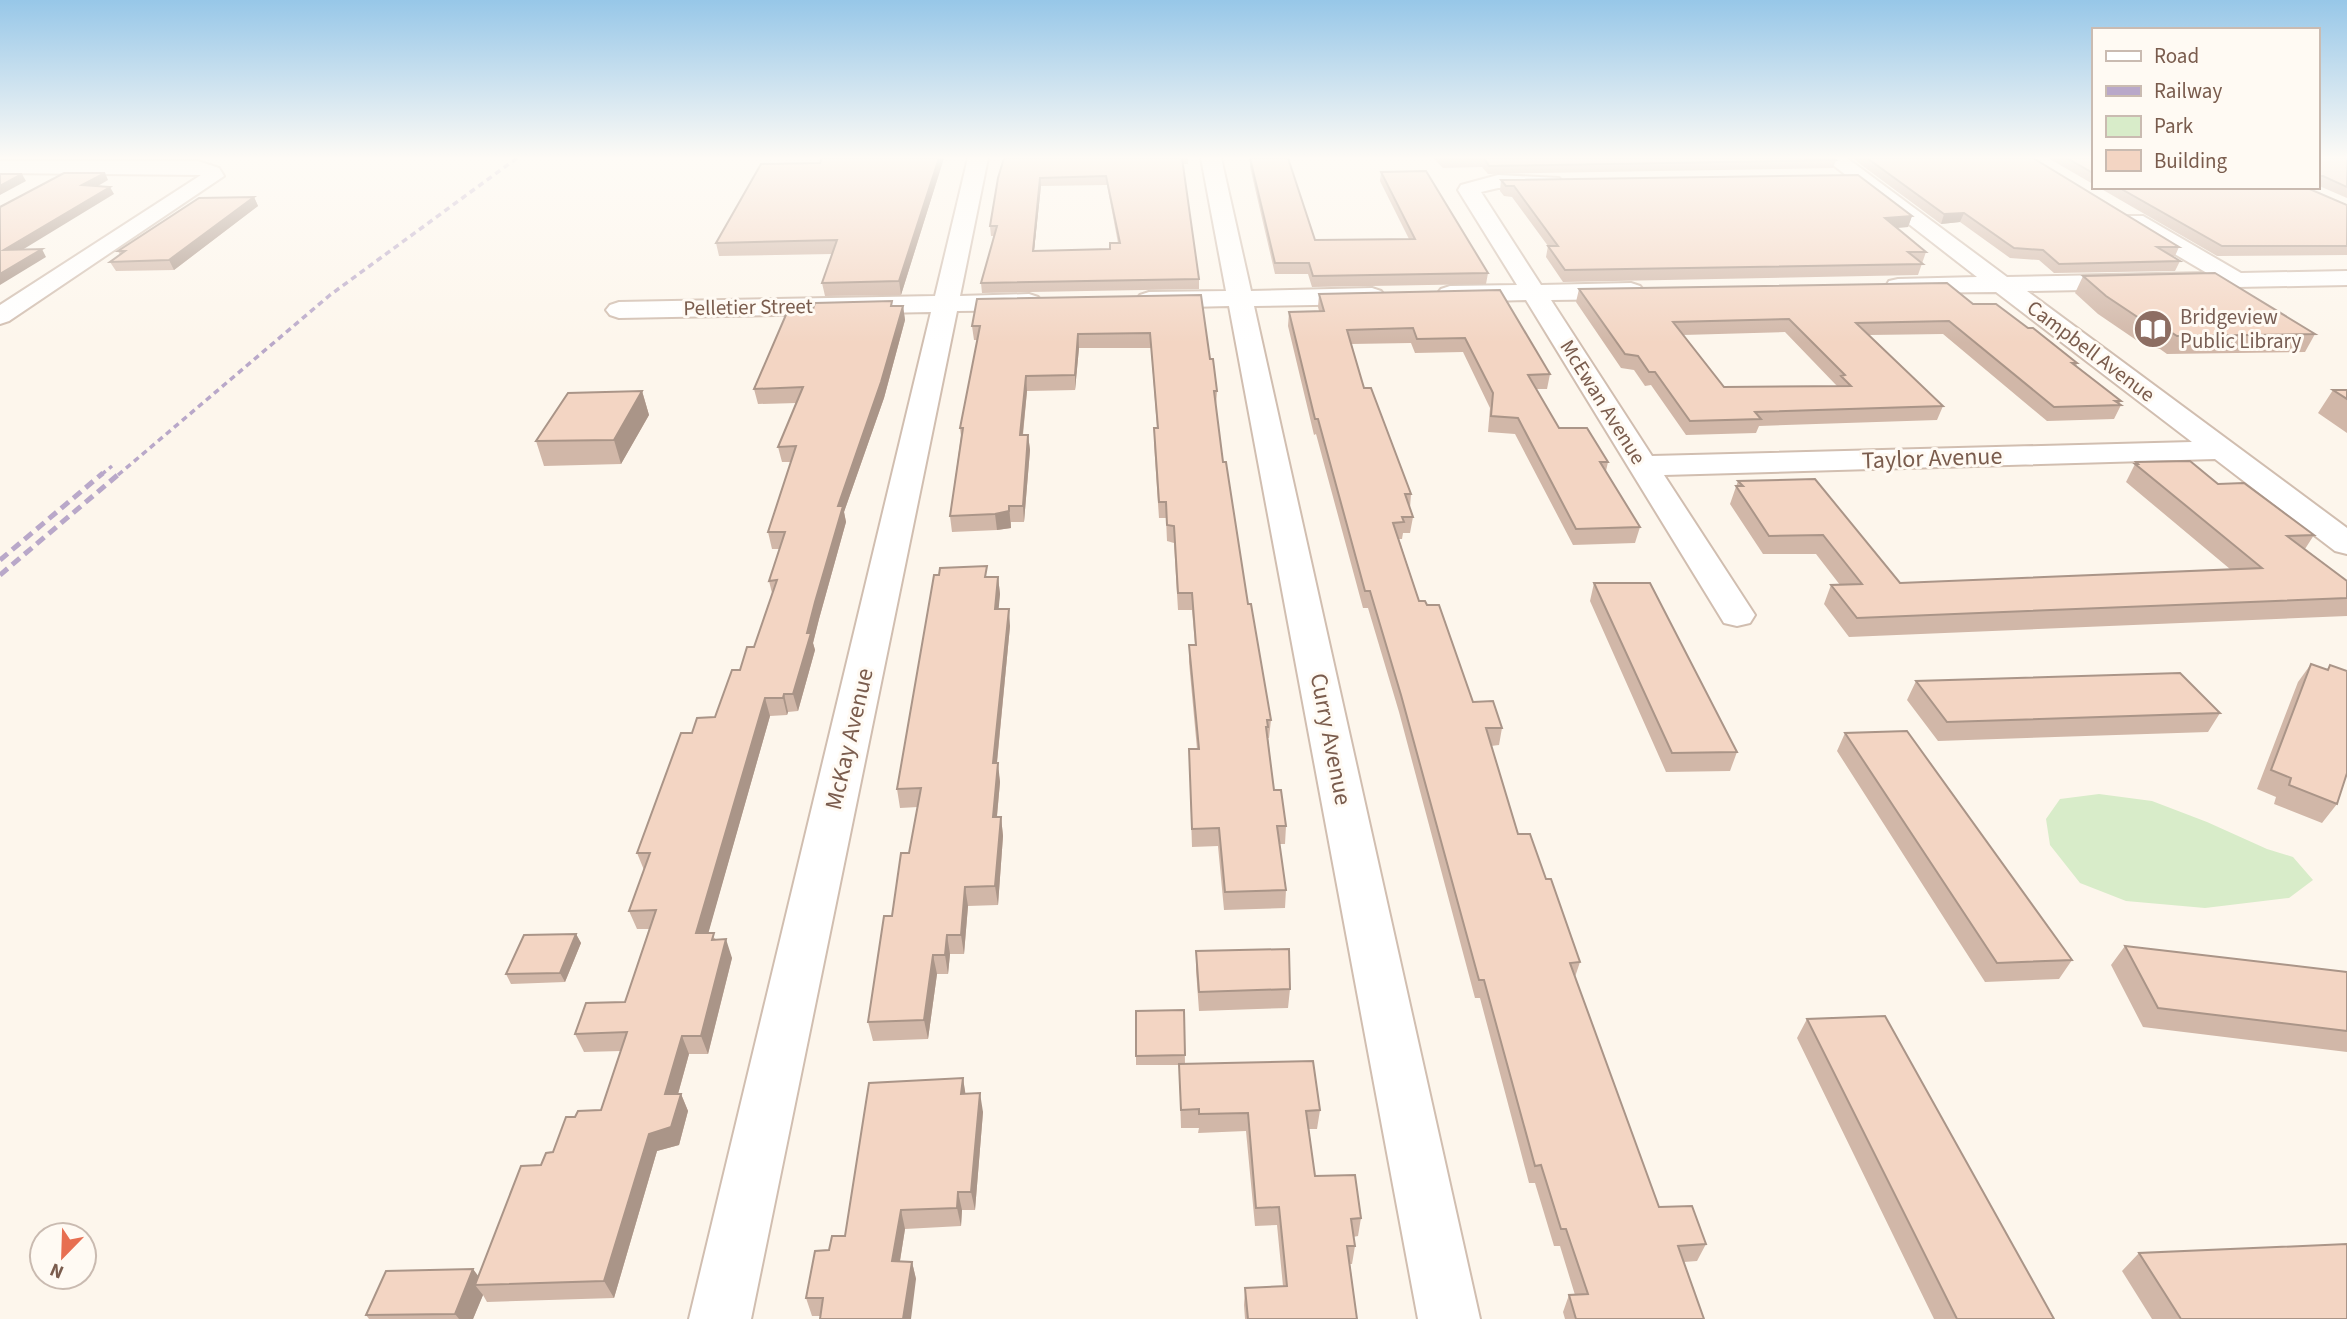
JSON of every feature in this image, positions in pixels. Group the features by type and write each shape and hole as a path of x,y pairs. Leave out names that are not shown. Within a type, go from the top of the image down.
{"street":[{"path":"0,316 149,220"},
{"name":"McKay Avenue","path":"720,1319 965,220"},
{"name":"Curry Avenue","path":"1224,220 1449,1319"},
{"name":"McEwan Avenue","path":"1488,220 1737,615"},
{"name":"Campbell Avenue","path":"1916,220 2347,544"},
{"path":"2132,220 2236,280"},
{"path":"1868,287 2347,278"},
{"path":"1422,295 1661,290"},
{"path":"1125,300 1394,295"},
{"name":"Pelletier Street","path":"619,310 1059,302"},
{"name":"Taylor Avenue","path":"1643,466 2222,450"}],"green space":[{"path":"2099,794 2152,801 2207,822 2267,849 2293,857 2313,880 2289,898 2205,908 2126,901 2080,883 2050,845 2046,819 2060,799"}],"building":[{"path":"0,220 55,220 4,250 42,249 0,274"},
{"path":"166,220 224,220 169,260 110,262 125,251 118,251"},
{"path":"729,220 919,220 899,281 822,283 837,240 716,243"},
{"path":"991,220 1036,220 1033,251 1110,249 1110,243 1120,243 1115,220 1191,220 1199,279 981,283 997,226 990,226"},
{"path":"1265,220 1308,220 1315,240 1415,239 1405,220 1456,220 1488,273 1313,276 1309,263 1275,263"},
{"path":"1539,220 1887,220 1926,252 1908,252 1923,264 1565,270 1548,246 1558,246"},
{"path":"1973,220 2134,220 2179,247 2157,247 2180,261 2059,264 2043,250 2014,248"},
{"path":"2175,220 2347,220 2347,246 2222,246"},
{"path":"2215,273 2315,334 2177,336 2154,328 2106,296 2083,276"},
{"path":"1947,283 1973,304 1996,304 2028,328 2033,328 2121,401 2115,401 2121,405 2054,407 1949,321 1856,323 1943,406 1755,412 1761,419 1690,421 1655,372 1649,372 1638,356 1625,354 1579,289","holes":["1789,319 1845,375 1841,376 1851,386 1724,387 1673,322"]},
{"path":"1500,290 1550,374 1528,375 1559,428 1587,428 1608,462 1600,462 1640,527 1576,529 1518,418 1491,416 1493,393 1465,338 1417,339 1413,328 1347,330 1364,388 1371,388 1411,494 1405,494 1413,517 1402,517 1404,522 1393,523 1419,601 1425,601 1427,605 1439,605 1473,702 1493,701 1502,728 1486,728 1518,834 1530,834 1546,879 1551,879 1580,962 1570,963 1659,1207 1692,1206 1706,1244 1678,1246 1704,1319 1576,1319 1569,1295 1588,1294 1566,1229 1561,1229 1541,1165 1535,1166 1484,980 1479,980 1401,695 1370,591 1365,591 1318,419 1315,419 1289,312 1324,311 1319,294"},
{"path":"1201,295 1210,359 1213,359 1223,462 1226,462 1248,604 1251,604 1271,720 1267,720 1266,727 1274,790 1281,790 1286,826 1277,826 1286,890 1225,892 1219,828 1192,829 1189,749 1199,749 1189,645 1196,645 1192,593 1178,593 1174,526 1167,525 1166,502 1159,502 1154,428 1158,428 1150,333 1078,334 1075,375 1026,376 1020,435 1028,435 1023,506 1009,506 1009,511 995,514 950,516 963,428 960,428 980,326 972,326 977,299"},
{"path":"892,301 891,306 903,306 881,382 838,506 843,506 815,602 807,633 811,633 793,694 784,694 783,698 765,698 696,933 714,933 712,940 726,939 701,1036 682,1036 665,1094 681,1094 671,1127 649,1134 604,1281 475,1285 521,1166 541,1165 546,1153 553,1152 566,1117 575,1117 578,1111 601,1110 627,1032 575,1034 586,1003 625,1002 656,910 629,911 650,853 637,853 681,733 692,733 697,718 715,717 732,670 740,670 747,647 754,647 777,580 769,581 785,532 768,532 796,446 778,447 803,387 754,389 788,310 813,309 815,303"},
{"path":"2333,390 2347,390 2347,399"},
{"path":"642,391 614,440 536,441 568,393"},
{"path":"2190,461 2218,484 2244,483 2314,535 2287,536 2347,581 2347,598 1857,618 1831,585 1862,584 1823,535 1769,536 1736,486 1743,486 1738,481 1815,479 1900,583 2262,568 2135,464"},
{"path":"987,566 985,577 998,577 995,609 1009,609 993,763 998,763 993,817 1001,817 995,886 965,887 961,935 947,935 945,955 933,955 924,1020 868,1022 884,916 892,916 901,853 909,853 921,788 897,789 934,575 939,575 940,568"},
{"path":"1594,583 1650,583 1737,752 1672,753"},
{"path":"2311,664 2328,670 2330,665 2347,671 2347,773 2337,804 2289,785 2291,778 2271,770"},
{"path":"2180,673 2220,713 1947,722 1916,681"},
{"path":"1907,731 2072,960 1997,963 1845,733"},
{"path":"576,934 560,973 506,974 524,935"},
{"path":"2125,946 2347,972 2347,1031 2158,1008"},
{"path":"1289,949 1290,989 1199,992 1196,951"},
{"path":"1184,1010 1185,1055 1136,1056 1136,1011"},
{"path":"1885,1016 2054,1319 1957,1319 1807,1019"},
{"path":"1313,1061 1320,1110 1306,1111 1315,1176 1355,1175 1361,1218 1351,1219 1355,1246 1347,1246 1357,1319 1248,1319 1245,1288 1287,1286 1279,1207 1256,1208 1248,1113 1199,1114 1199,1109 1181,1110 1179,1064"},
{"path":"963,1078 961,1094 980,1093 971,1192 958,1192 957,1208 901,1210 892,1261 912,1262 903,1319 820,1319 823,1298 806,1298 815,1251 829,1250 832,1236 845,1236 869,1083"},
{"path":"2347,1244 2347,1319 2181,1319 2139,1253"},
{"path":"473,1269 455,1314 366,1315 386,1271"}],"railway":[{"path":"118,475 330,295 433,220"},
{"path":"101,475 112,466"},
{"path":"0,560 103,473"},
{"path":"0,575 120,473"}],"place":[{"name":"Bridgeview Public Library","path":"2153,329"}]}
